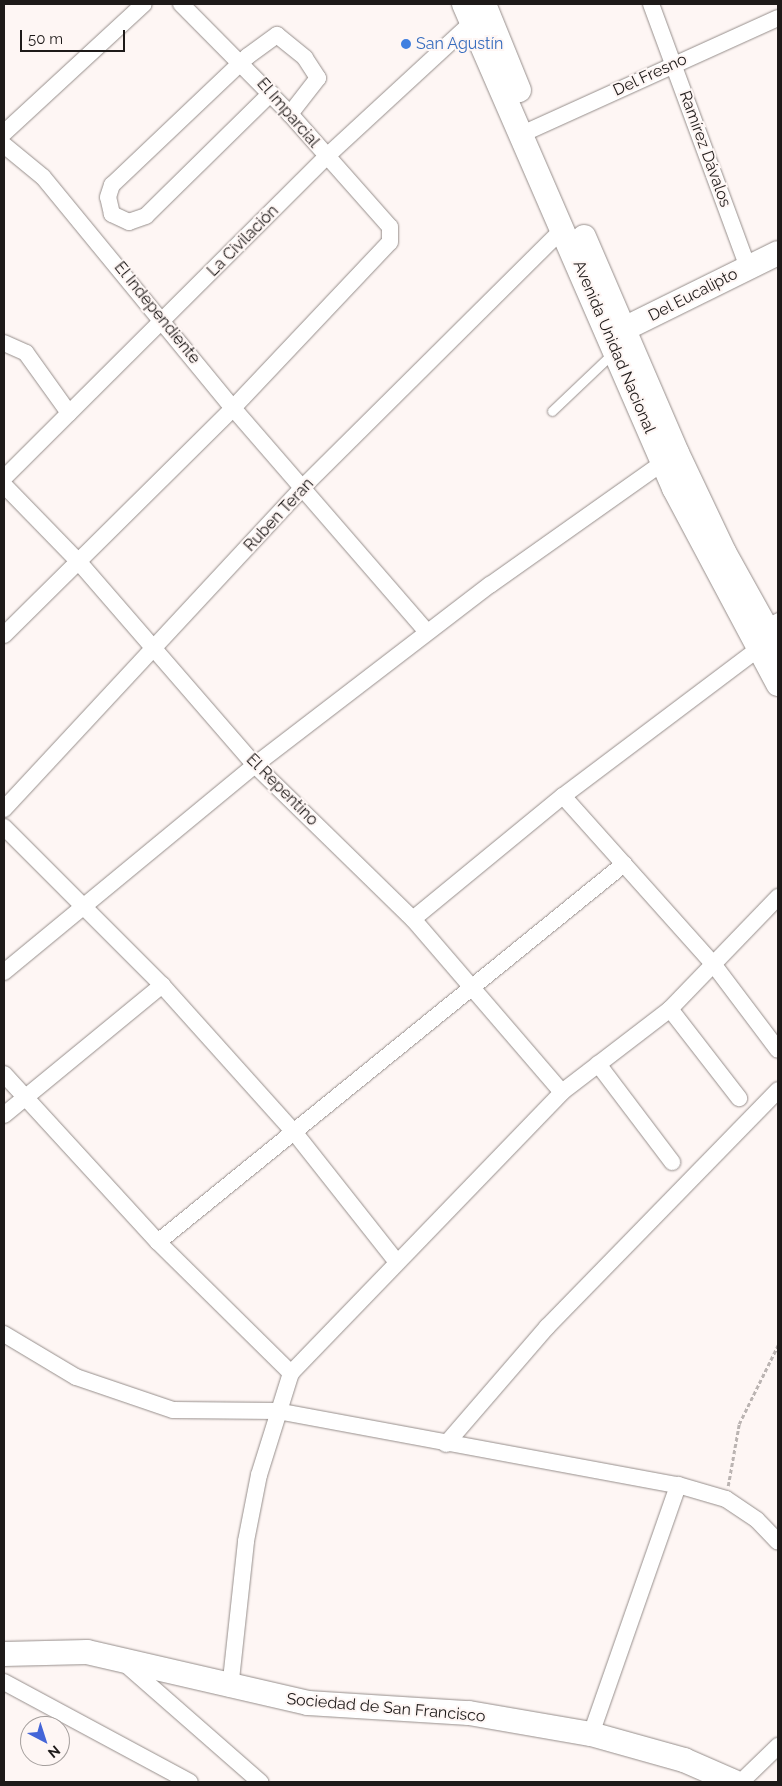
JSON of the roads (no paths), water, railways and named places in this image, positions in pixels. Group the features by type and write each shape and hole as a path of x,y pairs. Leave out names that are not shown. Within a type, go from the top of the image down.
{"main road":[{"name":"Avenida Unidad Nacional","path":"477,10 616,339"},
{"name":"Avenida Unidad Nacional","path":"528,131 563,229 670,458 768,649 778,684"},
{"name":"Del Eucalipto","path":"616,339 748,267 778,253"},
{"name":"Avenida Unidad Nacional","path":"670,458 771,621 768,649"},
{"name":"Sociedad de San Francisco","path":"4,1654 87,1652 118,1658 230,1689 308,1703 469,1713 590,1734 684,1760 734,1782"}],"street":[{"path":"4,133 144,4"},
{"name":"El Imparcial","path":"181,4 242,62 390,227 390,242 233,408"},
{"name":"Ramírez Dávalos","path":"652,4 748,267"},
{"name":"La Civilación","path":"4,478 163,322 326,157 477,10"},
{"name":"Del Fresno","path":"528,131 778,18"},
{"path":"271,93 146,216 129,222 112,214 108,197 112,185 242,62 276,35 305,58 317,72 317,84 290,114"},
{"name":"El Independiente","path":"4,145 43,177 233,408 427,632"},
{"name":"Ruben Teran","path":"4,809 156,648 302,488 563,229"},
{"path":"4,343 26,353 69,413"},
{"path":"4,635 233,408"},
{"path":"4,972 255,765 427,632 670,458"},
{"name":"El Repentino","path":"4,485 78,561 156,648 255,765 413,919 468,987 562,1092"},
{"path":"413,919 563,796 768,649"},
{"path":"563,796 714,965 778,1050"},
{"path":"4,827 162,985 295,1133 396,1261"},
{"path":"158,1242 295,1133 468,987 624,864"},
{"path":"230,1689 246,1541 277,1412 291,1373 396,1261 562,1092 670,1009 778,897"},
{"path":"4,1115 162,985"},
{"path":"670,1009 739,1098"},
{"path":"598,1064 672,1162"},
{"path":"4,1074 158,1242 291,1373"},
{"path":"446,1444 547,1327 778,1090"},
{"path":"4,1334 76,1377 173,1410 277,1412 678,1485 726,1499 757,1520 778,1542"},
{"path":"590,1734 678,1485"},
{"path":"118,1658 260,1782"},
{"path":"4,1682 190,1782"},
{"path":"741,1782 778,1746"}],"lane":[{"path":"552,410 616,339"}],"place":[{"name":"San Agustín","path":"406,44"}]}
